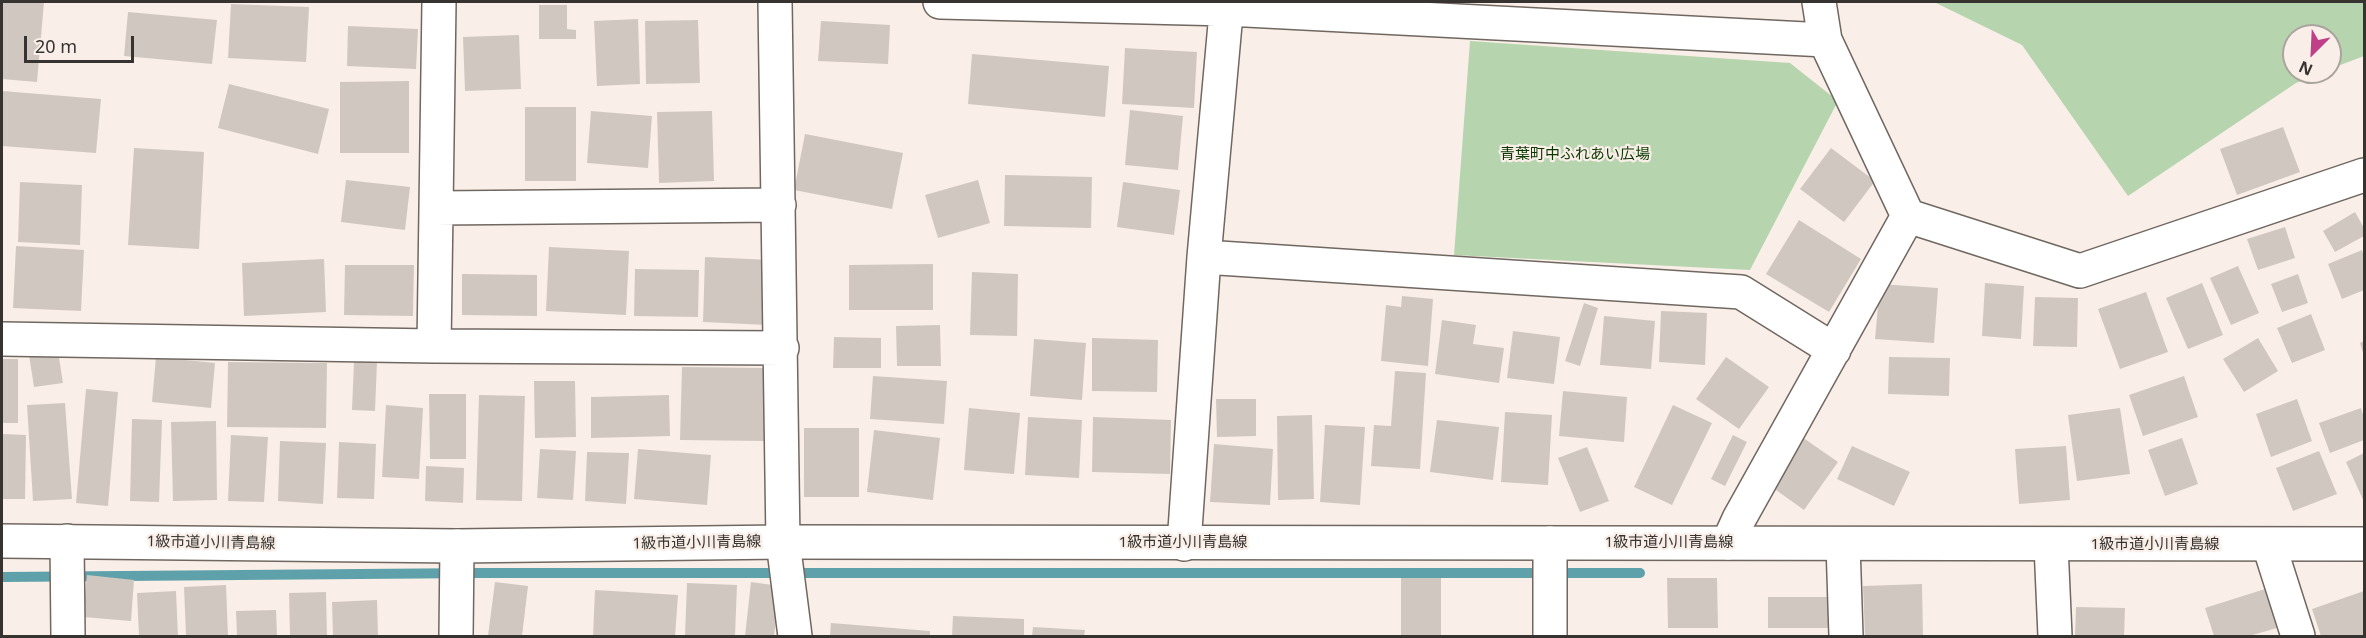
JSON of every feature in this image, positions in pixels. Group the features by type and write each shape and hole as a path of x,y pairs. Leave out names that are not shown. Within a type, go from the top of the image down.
{"street":[{"path":"434,346 439,2"},
{"path":"775,2 782,348 783,542 795,636"},
{"path":"940,2 1227,5 1825,40"},
{"path":"1819,2 1825,40 1908,216 2080,271 2364,176"},
{"path":"1184,544 1204,257 1227,5"},
{"path":"436,208 779,205"},
{"path":"1728,543 1739,519 1908,216"},
{"path":"1204,257 1741,292 1834,350"},
{"path":"2,339 434,346 782,348"},
{"path":"67,541 68,636"},
{"name":"1級市道小川青島線","path":"2,542 456,546 783,542 2364,544"},
{"path":"1550,543 1550,636"},
{"path":"1843,544 1846,636"},
{"path":"2051,545 2055,636"},
{"path":"2269,545 2298,636"},
{"path":"456,546 456,636"}],"green space":[{"path":"1934,2 2364,2 2364,56 2342,64 2342,24 2282,24 2282,84 2295,84 2128,196 2022,45"},
{"name":"青葉町中ふれあい広場","path":"1470,41 1790,63 1838,101 1750,270 1454,255"}],"building":[{"path":"2,2 44,2 37,82 2,79"},
{"path":"231,4 309,7 306,62 228,58"},
{"path":"539,5 567,5 567,29 576,30 576,39 539,39"},
{"path":"128,12 217,20 212,64 124,56"},
{"path":"638,19 640,84 597,86 594,21"},
{"path":"698,20 700,83 646,84 645,21"},
{"path":"821,21 890,25 888,64 818,61"},
{"path":"348,26 418,29 416,69 347,66"},
{"path":"519,35 521,89 465,91 463,37"},
{"path":"1125,48 1197,52 1194,108 1122,104"},
{"path":"972,54 1109,66 1105,117 968,104"},
{"path":"409,81 409,153 340,153 340,82"},
{"path":"229,84 329,109 318,154 218,128"},
{"path":"2,91 101,99 96,153 2,146"},
{"path":"525,107 576,107 576,181 525,181"},
{"path":"1130,110 1183,116 1178,170 1125,165"},
{"path":"591,111 652,116 648,168 587,163"},
{"path":"712,111 714,181 659,183 657,112"},
{"path":"2283,127 2300,172 2237,195 2220,149"},
{"path":"805,134 903,153 892,209 794,190"},
{"path":"134,148 204,152 199,249 128,245"},
{"path":"1831,148 1875,181 1844,222 1800,189"},
{"path":"1005,175 1092,177 1091,228 1004,226"},
{"path":"346,180 410,187 405,230 341,222"},
{"path":"978,180 990,223 938,238 925,195"},
{"path":"20,182 82,185 80,245 18,242"},
{"path":"1123,182 1180,190 1174,235 1117,227"},
{"path":"2355,212 2364,228 2364,236 2335,252 2323,231"},
{"path":"1799,220 1861,259 1829,312 1766,274"},
{"path":"2285,227 2295,258 2258,270 2247,239"},
{"path":"16,246 84,250 81,311 13,308"},
{"path":"549,247 629,251 626,315 546,311"},
{"path":"2362,250 2364,290 2342,299 2328,264"},
{"path":"705,257 771,260 768,325 703,322"},
{"path":"324,259 326,312 244,316 242,263"},
{"path":"933,264 933,310 849,310 849,265"},
{"path":"345,265 414,265 413,316 344,315"},
{"path":"2238,266 2259,313 2231,325 2210,278"},
{"path":"635,269 699,270 698,317 634,316"},
{"path":"972,272 1018,274 1017,336 970,335"},
{"path":"462,274 537,275 537,316 462,315"},
{"path":"2298,274 2308,303 2282,312 2271,284"},
{"path":"1985,283 2024,286 2021,339 1982,336"},
{"path":"2202,283 2223,335 2188,349 2166,298"},
{"path":"1880,284 1938,288 1934,343 1875,339"},
{"path":"2146,292 2168,352 2120,369 2098,309"},
{"path":"1402,296 1433,299 1428,366 1381,361 1386,305 1401,307"},
{"path":"2035,297 2078,298 2077,347 2033,346"},
{"path":"1584,303 1598,308 1580,366 1565,361"},
{"path":"1661,311 1707,313 1705,365 1659,362"},
{"path":"2311,314 2325,350 2292,363 2277,328"},
{"path":"1604,316 1655,321 1651,369 1600,365"},
{"path":"1442,320 1476,325 1473,344 1504,348 1499,383 1435,374"},
{"path":"940,325 941,366 897,366 896,326"},
{"path":"1513,331 1560,337 1554,384 1507,378"},
{"path":"834,337 881,338 881,368 833,368"},
{"path":"1092,338 1158,340 1157,392 1092,391"},
{"path":"2258,338 2278,371 2244,392 2223,359"},
{"path":"1034,339 1086,343 1082,400 1030,396"},
{"path":"2364,341 2364,356 2360,343"},
{"path":"58,351 63,383 34,387 29,355"},
{"path":"156,357 215,363 211,408 152,402"},
{"path":"1726,357 1769,387 1739,429 1696,399"},
{"path":"1889,357 1950,358 1949,396 1888,394"},
{"path":"2,359 18,359 18,423 2,423"},
{"path":"354,361 377,362 375,411 352,410"},
{"path":"228,362 327,363 326,428 227,427"},
{"path":"682,367 766,368 765,441 680,440"},
{"path":"1395,371 1426,373 1420,469 1371,466 1374,425 1391,426"},
{"path":"873,376 947,381 944,424 870,419"},
{"path":"2184,376 2198,417 2143,436 2129,395"},
{"path":"534,381 575,381 576,437 535,438"},
{"path":"86,389 118,392 108,506 76,503"},
{"path":"1563,391 1627,397 1624,442 1559,436"},
{"path":"429,394 466,394 466,459 430,459"},
{"path":"479,395 525,396 522,501 476,500"},
{"path":"669,395 670,436 591,438 591,397"},
{"path":"1216,399 1256,399 1256,436 1217,437"},
{"path":"2297,399 2312,441 2271,457 2256,414"},
{"path":"65,403 72,499 33,501 27,405"},
{"path":"386,405 423,408 419,479 382,477"},
{"path":"1673,405 1712,423 1672,505 1634,487"},
{"path":"969,408 1020,413 1014,474 964,470"},
{"path":"2120,408 2130,474 2077,481 2068,415"},
{"path":"2361,408 2364,418 2364,440 2330,453 2319,423"},
{"path":"1505,412 1552,415 1548,485 1501,482"},
{"path":"1312,415 1314,499 1278,500 1277,416"},
{"path":"1028,417 1082,420 1079,478 1025,475"},
{"path":"1093,417 1171,420 1170,474 1092,472"},
{"path":"132,419 162,420 159,502 130,501"},
{"path":"1437,420 1499,427 1493,480 1430,472"},
{"path":"216,421 217,500 173,501 171,422"},
{"path":"1325,425 1365,427 1360,505 1320,502"},
{"path":"804,428 859,428 859,497 804,497"},
{"path":"874,430 940,438 933,500 867,492"},
{"path":"2,434 26,435 25,499 2,499"},
{"path":"231,435 268,437 264,502 228,501"},
{"path":"1733,435 1747,442 1725,486 1711,479"},
{"path":"1802,437 1838,462 1804,510 1769,485"},
{"path":"2182,438 2198,484 2165,496 2148,450"},
{"path":"280,441 326,443 323,504 278,501"},
{"path":"339,442 376,444 374,499 337,498"},
{"path":"1214,444 1273,449 1270,505 1210,502"},
{"path":"1852,446 1910,472 1894,506 1837,479"},
{"path":"2066,446 2070,500 2019,504 2015,449"},
{"path":"1587,447 1609,501 1580,512 1558,458"},
{"path":"540,449 576,451 573,500 537,498"},
{"path":"638,449 711,455 707,505 634,499"},
{"path":"2319,451 2337,494 2293,511 2276,468"},
{"path":"587,452 629,453 626,504 585,501"},
{"path":"2364,453 2364,502 2346,462"},
{"path":"426,466 464,468 463,503 425,501"},
{"path":"87,575 134,580 131,621 83,617"},
{"path":"1401,578 1441,578 1441,636 1401,636"},
{"path":"1667,578 1717,578 1718,628 1668,628"},
{"path":"495,582 528,586 522,636 488,636"},
{"path":"751,582 780,586 774,636 745,636"},
{"path":"687,583 737,585 735,636 685,636"},
{"path":"1922,584 1923,636 1865,636 1863,586"},
{"path":"226,585 228,636 186,636 184,587"},
{"path":"2265,589 2277,628 2249,636 2214,636 2205,608"},
{"path":"595,590 678,595 675,636 593,636"},
{"path":"176,591 178,636 139,636 137,593"},
{"path":"2364,591 2364,636 2321,636 2312,609"},
{"path":"326,592 327,636 290,636 289,593"},
{"path":"1768,597 1828,597 1828,628 1768,628"},
{"path":"377,600 378,636 333,636 332,602"},
{"path":"2076,607 2125,608 2124,636 2075,636"},
{"path":"276,610 277,636 237,636 236,611"},
{"path":"953,616 1024,619 1024,636 952,636"},
{"path":"831,623 930,631 930,636 830,636"},
{"path":"1033,627 1085,630 1084,636 1032,636"}],"waterway":[{"path":"2,577 479,573 1640,573"}]}
